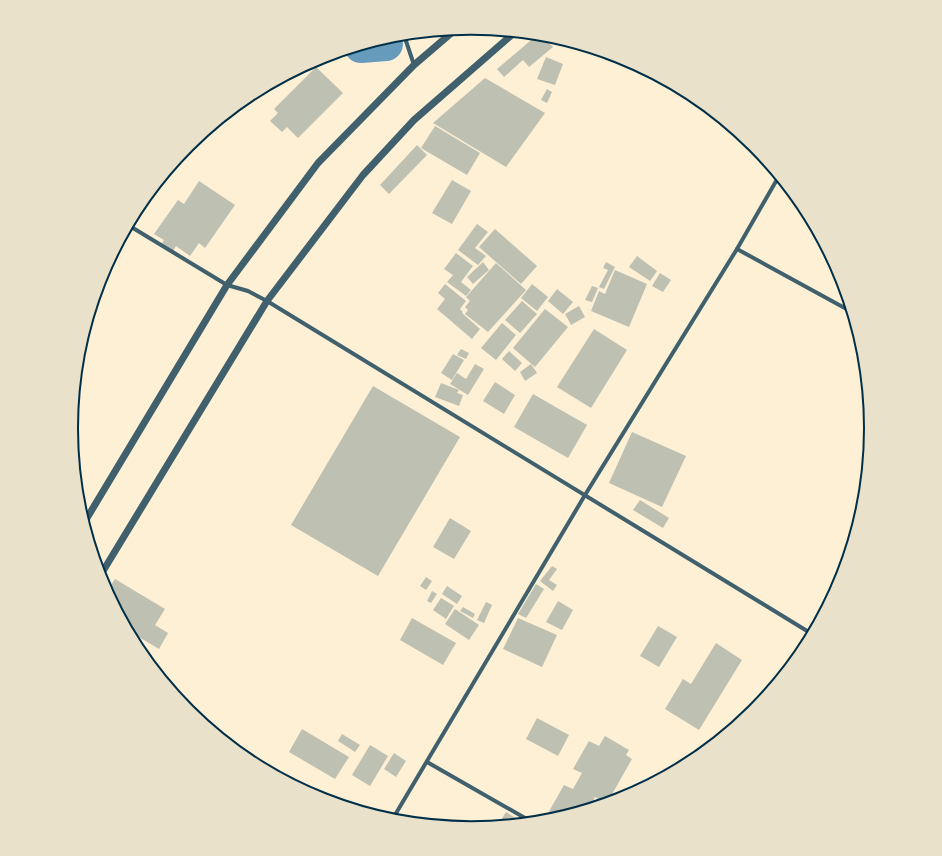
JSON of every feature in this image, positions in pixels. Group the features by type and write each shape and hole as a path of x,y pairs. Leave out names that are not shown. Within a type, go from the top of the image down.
{"street":[{"path":"88,516 227,285 318,163 370,108 414,65 449,36"},
{"path":"104,569 267,301 364,175 414,120 509,37"},
{"path":"406,41 414,65"},
{"path":"396,813 585,495 737,249 776,181"},
{"path":"133,228 227,285 248,292 267,301 807,631"},
{"path":"737,249 845,308"},
{"path":"427,762 524,818"}],"building":[{"path":"531,40 550,43 553,47 529,67 523,60 504,77 497,69"},
{"path":"546,57 563,64 555,85 537,79"},
{"path":"316,67 343,93 298,138 287,127 282,132 270,121 278,113 274,109"},
{"path":"485,78 545,113 506,167 433,123"},
{"path":"547,89 552,92 547,103 541,100"},
{"path":"435,126 480,153 467,175 421,148"},
{"path":"417,145 427,155 389,194 380,185"},
{"path":"452,180 471,191 452,224 432,213"},
{"path":"199,181 235,205 205,248 199,243 190,256 176,246 173,251 162,243 164,240 154,234 178,200 184,204"},
{"path":"477,224 488,232 475,248 486,256 478,265 458,250"},
{"path":"495,229 537,266 521,284 479,247"},
{"path":"456,253 473,266 461,282 471,290 466,296 447,282 453,275 444,269"},
{"path":"637,256 657,271 650,281 629,267"},
{"path":"483,262 489,270 473,284 467,277"},
{"path":"606,262 615,267 604,289 599,287 608,270 603,268"},
{"path":"496,263 526,290 488,332 465,314 468,310 465,307 470,301 466,297"},
{"path":"615,270 647,284 629,327 591,311 599,291 605,294"},
{"path":"660,273 671,280 663,292 652,286"},
{"path":"445,284 466,301 460,309 463,312 462,313 480,329 472,339 437,309 445,299 438,293"},
{"path":"532,284 548,297 537,311 521,298"},
{"path":"592,286 598,288 592,302 585,300"},
{"path":"557,289 573,302 563,314 548,301"},
{"path":"522,301 537,314 520,333 505,320"},
{"path":"579,306 585,317 571,325 565,314"},
{"path":"545,309 568,327 535,367 513,348"},
{"path":"502,323 516,335 496,360 481,348"},
{"path":"594,329 627,350 591,408 557,387"},
{"path":"461,349 469,353 466,359 457,355"},
{"path":"509,351 522,363 515,371 502,359"},
{"path":"453,354 464,360 452,380 441,373"},
{"path":"475,364 484,369 468,395 450,384 457,373 466,379"},
{"path":"531,364 537,373 525,381 520,372"},
{"path":"495,382 515,395 504,414 483,401"},
{"path":"441,383 459,390 457,393 463,395 459,406 435,397"},
{"path":"373,386 460,437 378,576 291,525"},
{"path":"533,394 587,425 568,458 514,427"},
{"path":"632,432 686,456 662,507 609,483"},
{"path":"640,500 669,518 663,528 633,510"},
{"path":"450,518 471,531 454,559 433,547"},
{"path":"552,566 557,569 549,580 557,585 553,591 540,581"},
{"path":"426,577 432,581 426,590 420,586"},
{"path":"115,579 165,609 155,625 168,633 159,649 139,637 111,585"},
{"path":"536,584 544,589 526,618 518,614"},
{"path":"447,586 462,596 457,604 442,594"},
{"path":"432,591 437,594 431,603 427,601"},
{"path":"441,598 454,606 446,619 433,610"},
{"path":"558,601 573,610 562,630 546,622"},
{"path":"486,602 492,605 484,623 477,620"},
{"path":"463,607 475,614 473,618 460,611"},
{"path":"455,609 479,625 469,640 445,624"},
{"path":"412,618 456,643 443,665 400,640"},
{"path":"518,618 557,635 542,667 503,649"},
{"path":"658,626 677,637 659,667 640,656"},
{"path":"716,643 742,660 699,730 665,709 683,679 691,684"},
{"path":"537,718 569,735 558,756 526,739"},
{"path":"302,729 349,757 335,779 289,752"},
{"path":"342,734 360,745 355,752 338,741"},
{"path":"605,736 629,750 626,755 632,759 612,794 599,799 595,797 593,801 573,808 548,813 564,785 573,789 582,773 573,769 589,741 599,746"},
{"path":"370,745 388,756 370,786 352,775"},
{"path":"394,753 406,761 396,777 384,769"},
{"path":"506,812 516,818 501,820"}]}
